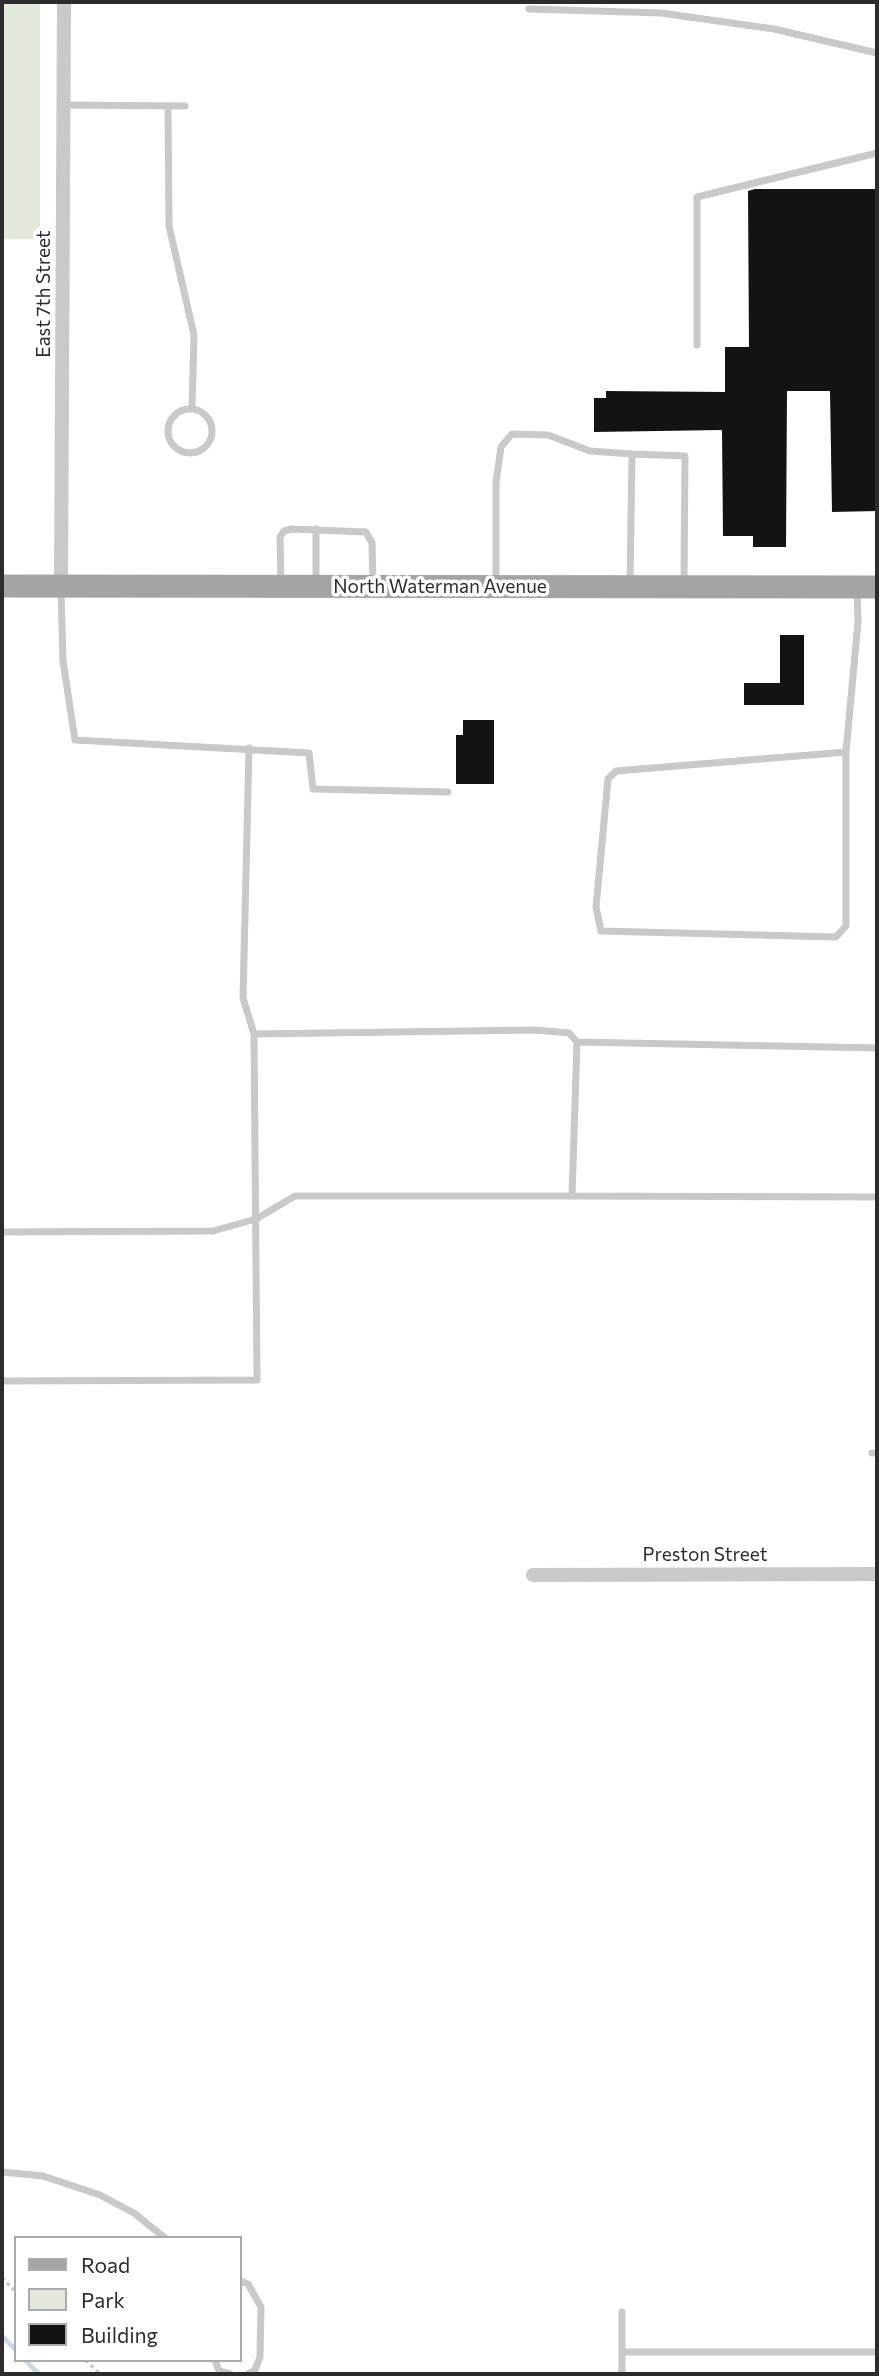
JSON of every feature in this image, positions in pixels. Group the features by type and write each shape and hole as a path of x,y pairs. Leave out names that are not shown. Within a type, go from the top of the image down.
{"main road":[{"name":"North Waterman Avenue","path":"2,586 867,587"}],"street":[{"name":"East 7th Street","path":"61,586 64,2"},
{"name":"Preston Street","path":"533,1575 877,1574"}],"lane":[{"path":"529,9 661,13 774,29 877,53"},
{"path":"64,105 185,106"},
{"path":"168,106 169,226 194,335 192,409"},
{"path":"697,345 697,197 877,153"},
{"path":"192,409 200,411 210,421 212,436 203,449 189,453 172,442 168,429 179,411 192,409"},
{"path":"496,587 496,482 501,447 512,434 548,435 590,451 685,456 684,587"},
{"path":"630,587 632,454"},
{"path":"281,587 280,537 292,529 366,532 372,543 373,587"},
{"path":"316,529 317,587"},
{"path":"61,586 63,661 75,740 309,753 313,789 448,792"},
{"path":"846,752 617,771 608,779 596,907 601,931 835,937 846,926 846,752 858,622 867,587"},
{"path":"2,1381 257,1380 254,1034 243,998 248,748"},
{"path":"254,1034 536,1030 569,1033 577,1042 572,1196"},
{"path":"577,1042 877,1048"},
{"path":"2,1232 213,1231 256,1219 295,1196 877,1197"},
{"path":"2,2172 43,2176 100,2195 134,2213 163,2236"},
{"path":"242,2282 248,2284 261,2307 260,2357 256,2370 248,2374"},
{"path":"622,2312 622,2374"},
{"path":"622,2352 877,2352"},
{"path":"216,2362 219,2371 230,2374"}],"green space":[{"path":"2,2 40,2 40,239 2,239"}],"building":[{"path":"877,189 877,511 832,512 830,391 787,391 786,547 753,547 753,536 723,536 722,430 594,432 594,398 606,398 606,391 725,392 725,347 749,347 748,191"},
{"path":"780,635 804,635 804,705 744,705 744,683 780,683"},
{"path":"463,720 494,720 494,784 456,784 456,735 463,735"}],"waterway":[{"path":"2,2336 14,2348"},
{"path":"27,2362 39,2374"}]}
